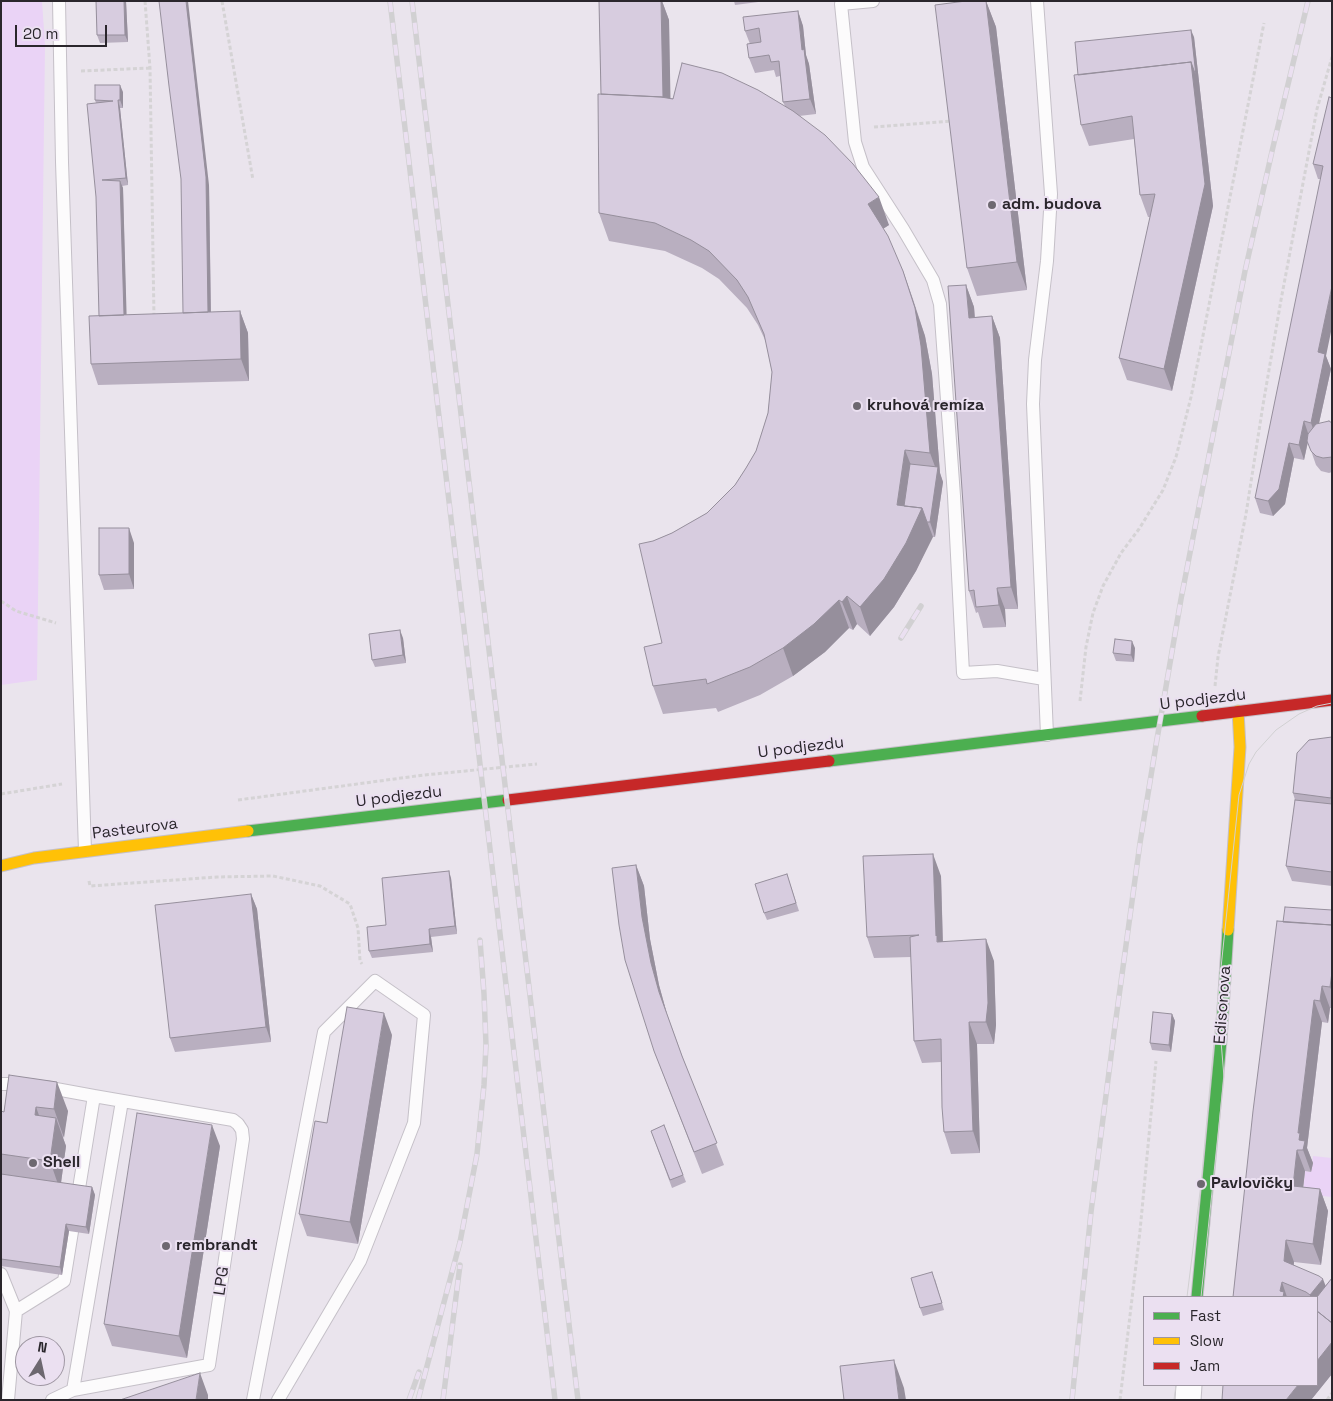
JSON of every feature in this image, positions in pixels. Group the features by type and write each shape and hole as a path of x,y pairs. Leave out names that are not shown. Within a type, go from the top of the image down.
{"main road":[{"name":"U podjezdu","path":"274,828 1332,700"},
{"name":"Edisonova","path":"1197,1296 1221,1041 1240,747 1238,712"},
{"name":"Pasteurova","path":"1,866 34,858 274,828"}],"street":[{"path":"1188,1400 1189,1386"}],"lane":[{"path":"59,1 62,162 85,851"},
{"path":"873,1 841,4 855,142 863,167 933,280 940,304 954,496 963,673 997,671 1044,679"},
{"path":"1037,1 1051,194 1047,261 1034,360 1032,404 1047,735"},
{"path":"253,1400 324,1032 374,981 424,1015 414,1123 360,1261 278,1400"},
{"name":"LPG","path":"1,1084 28,1084 233,1120 242,1130 243,1139 210,1365 73,1390 52,1400"},
{"path":"16,1311 64,1281 94,1096"},
{"path":"73,1390 122,1101"},
{"path":"1,1274 16,1311 8,1400"}],"path":[{"path":"145,1 150,68 154,320"},
{"path":"222,1 253,180"},
{"path":"1082,731 1080,707 1086,647 1093,613 1121,552 1139,529 1163,490 1178,449 1191,398 1264,23"},
{"path":"1215,687 1218,657 1246,514 1262,405 1286,272 1317,109 1332,57"},
{"path":"60,71 150,68"},
{"path":"854,129 956,121"},
{"path":"1,601 16,611 78,630"},
{"path":"441,774 546,763"},
{"path":"1,794 82,780"},
{"path":"85,851 90,886 217,877 273,876 320,886 350,904 358,928 360,961 374,981"},
{"path":"1120,1400 1140,1231 1156,1062"},
{"path":"1326,1400 1332,1393"}],"shaded area":[{"path":"1,1 42,1 45,45 37,680 1,685"},
{"path":"1313,1156 1332,1158 1332,1197 1303,1194 1305,1171 1311,1172"}],"building":[{"path":"96,1 124,1 125,35 97,35"},
{"path":"159,1 186,1 206,177 208,312 183,313 181,179"},
{"path":"599,1 661,1 663,97 601,94"},
{"name":"adm. budova","path":"966,1 986,1 1017,262 967,268 935,5"},
{"path":"798,11 810,99 783,102 779,61 771,62 769,55 749,58 747,44 761,42 759,28 745,31 743,17"},
{"path":"1191,30 1196,76 1191,62 1078,75 1075,42"},
{"path":"1191,62 1205,184 1164,369 1119,358 1155,194 1140,195 1132,116 1081,125 1074,75"},
{"name":"kruhová remíza","path":"682,63 722,73 758,90 793,111 825,135 853,164 879,197 868,204 888,236 903,271 915,308 921,346 930,453 905,450 897,505 922,508 906,543 884,579 860,607 847,596 842,602 839,600 814,624 783,648 750,667 707,684 706,679 653,686 644,647 662,643 639,544 653,541 672,533 707,513 735,485 756,451 768,413 772,372 764,334 748,297 737,280 709,251 655,223 599,213 598,94 673,99"},
{"path":"95,85 120,85 120,100 118,100 126,178 102,180 120,181 124,315 99,316 96,197 87,104 113,101 95,100"},
{"path":"1329,97 1332,98 1332,286 1318,352 1325,354 1311,423 1304,421 1299,445 1289,443 1279,489 1268,501 1255,498 1323,166 1313,164"},
{"path":"966,285 969,318 992,316 1011,587 997,588 999,605 976,607 974,590 969,591 948,286"},
{"path":"240,311 241,359 91,364 89,316"},
{"path":"1329,421 1332,423 1332,457 1323,458 1316,456 1311,451 1307,441 1308,434 1316,424"},
{"path":"910,464 938,467 930,522 927,522 922,508 904,506"},
{"path":"99,528 129,528 129,574 99,575"},
{"path":"400,630 403,655 372,660 369,634"},
{"path":"1115,639 1132,641 1131,655 1113,653"},
{"path":"1332,737 1331,798 1293,793 1297,753 1309,740"},
{"path":"1295,800 1332,804 1332,872 1286,866"},
{"path":"933,854 937,942 986,939 988,1003 986,1022 969,1022 973,1131 944,1132 941,1039 914,1041 910,937 919,935 867,937 863,856"},
{"path":"636,865 642,917 659,992 717,1143 694,1152 654,1051 625,960 612,868"},
{"path":"449,871 455,926 429,929 430,944 369,951 367,927 386,925 382,878"},
{"path":"787,874 796,903 764,913 755,884"},
{"path":"251,894 266,1027 170,1038 155,905"},
{"path":"1285,907 1332,910 1332,925 1283,922"},
{"path":"1277,921 1332,925 1332,972 1330,987 1322,986 1320,1001 1314,1000 1298,1133 1300,1133 1299,1140 1305,1141 1303,1150 1297,1150 1293,1186 1320,1189 1313,1244 1286,1240 1284,1261 1323,1279 1310,1295 1282,1282 1280,1291 1284,1292 1283,1296 1233,1296 1253,1111"},
{"path":"347,1007 384,1013 350,1222 299,1214 315,1121 327,1123"},
{"path":"1153,1012 1172,1014 1169,1045 1150,1043"},
{"path":"9,1075 57,1082 54,1109 36,1107 35,1115 56,1118 50,1161 1,1154 1,1111 4,1112"},
{"name":"rembrandt","path":"137,1113 212,1125 179,1336 104,1324"},
{"path":"664,1125 683,1175 670,1180 651,1131"},
{"path":"1,1174 92,1187 86,1227 66,1224 60,1267 1,1259"},
{"path":"932,1272 942,1303 920,1308 911,1278"},
{"path":"1332,1278 1332,1323 1318,1312 1318,1296"},
{"path":"1318,1312 1332,1323 1332,1342 1318,1360"},
{"path":"894,1360 899,1400 844,1400 840,1366"},
{"path":"200,1373 196,1400 120,1400"},
{"path":"1223,1386 1297,1386 1286,1400 1222,1400"}],"tram line":[{"path":"1187,1296 1201,1184 1239,795 1249,764 1256,752 1276,730 1299,714 1317,706 1332,703"},
{"path":"1201,1296 1224,1077 1220,1029"},
{"path":"1174,1400 1176,1386"}],"railway":[{"path":"390,1 555,1400"},
{"path":"412,1 578,1400"},
{"path":"1072,1400 1091,1212 1140,843 1156,745 1181,599 1245,271 1308,1"},
{"path":"901,638 921,606"},
{"path":"418,1400 460,1242 477,1154 486,1045 480,940"},
{"path":"443,1400 460,1265"},
{"path":"409,1400 419,1372"}],"traffic: fast":[{"path":"829,761 1202,716"},
{"path":"248,831 508,800"},
{"path":"1197,1296 1221,1041 1228,930"}],"traffic: slow":[{"path":"1228,930 1240,747 1238,711"},
{"path":"1,866 34,858 248,831"}],"traffic: jam":[{"path":"1202,716 1332,700"},
{"path":"508,800 829,761"}],"place":[{"name":"adm. budova","path":"992,205"},
{"name":"kruhová remíza","path":"857,406"},
{"name":"Shell","path":"33,1163"},
{"name":"Pavlovičky","path":"1201,1184"},
{"name":"rembrandt","path":"166,1246"}]}
